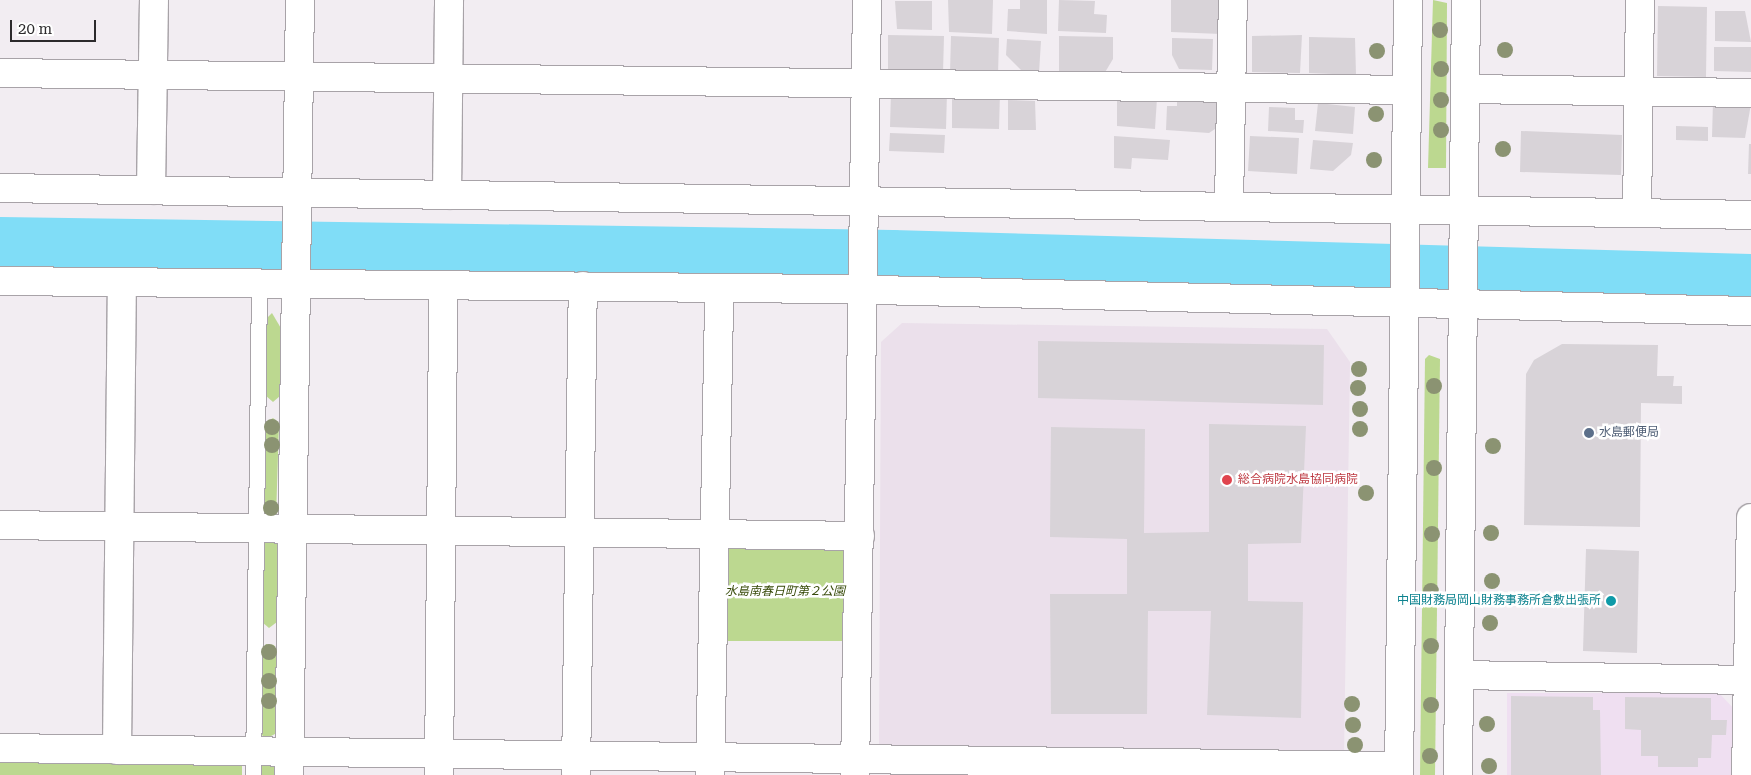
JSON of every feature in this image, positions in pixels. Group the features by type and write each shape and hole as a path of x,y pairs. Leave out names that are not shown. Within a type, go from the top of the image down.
{"street":[{"path":"151,190 154,0"},
{"path":"289,764 300,0"},
{"path":"447,195 449,0"},
{"path":"855,766 865,230 867,0"},
{"path":"1229,204 1232,0"},
{"path":"0,748 117,750 253,764 710,765 1399,771 1408,0"},
{"path":"1458,775 1466,293 1464,210 1466,0"},
{"path":"1636,213 1640,0"},
{"path":"0,73 153,76 448,75 866,85 1407,90"},
{"path":"1465,89 1751,93"},
{"path":"0,188 151,190 297,205 447,195 865,202 1229,204 1751,215"},
{"path":"0,281 719,288 864,277 1466,293 1751,311"},
{"path":"117,750 122,283"},
{"path":"439,765 443,530 443,285"},
{"path":"576,765 583,286"},
{"path":"710,765 719,288"},
{"path":"1746,775 1750,680 1751,518"},
{"path":"0,524 120,528 579,530 860,536"},
{"path":"1460,675 1750,680"}],"lane":[{"path":"253,764 259,283"}],"shaded area":[{"path":"902,323 1327,329 1350,362 1344,755 879,749 881,342"},
{"path":"1507,693 1719,693 1735,710 1735,775 1507,775"}],"green space":[{"path":"1433,0 1447,3 1446,168 1428,168"},
{"path":"272,313 282,330 280,396 273,402 265,395 266,319"},
{"path":"1429,355 1440,359 1435,775 1420,775 1425,359"},
{"path":"273,418 279,423 276,518 264,514 265,423"},
{"path":"277,539 277,622 269,628 262,622 263,543"},
{"name":"水島南春日町第２公園","path":"725,542 843,544 843,641 723,641"},
{"path":"266,644 274,645 277,652 275,734 265,739 260,732 262,651"},
{"path":"0,757 242,760 242,775 0,775"},
{"path":"261,765 275,765 275,775 260,775"}],"building":[{"path":"948,0 993,0 992,34 949,32"},
{"path":"1020,0 1047,0 1047,34 1007,31 1008,9 1020,9"},
{"path":"1059,0 1095,1 1094,14 1107,15 1106,33 1058,31"},
{"path":"1171,0 1220,0 1221,34 1171,32"},
{"path":"895,1 932,1 932,30 897,29"},
{"path":"1658,6 1707,7 1706,77 1657,76"},
{"path":"1715,11 1745,11 1751,42 1715,41"},
{"path":"888,35 944,36 943,73 888,71"},
{"path":"1302,35 1300,73 1252,72 1252,36"},
{"path":"951,36 999,38 998,75 950,73"},
{"path":"1059,36 1113,37 1113,59 1104,74 1059,73"},
{"path":"1309,37 1355,38 1356,75 1309,73"},
{"path":"1172,38 1213,39 1212,70 1179,69 1172,55"},
{"path":"1007,39 1041,41 1039,73 1023,72 1006,55"},
{"path":"1714,47 1751,47 1751,72 1714,71"},
{"path":"891,91 947,92 946,129 890,127"},
{"path":"952,92 1000,92 999,129 952,128"},
{"path":"1218,96 1218,127 1209,133 1166,130 1167,106 1177,106 1177,97"},
{"path":"1117,98 1157,98 1155,129 1117,126"},
{"path":"1008,100 1035,101 1036,130 1008,130"},
{"path":"1713,102 1751,104 1745,138 1712,137"},
{"path":"1318,103 1355,107 1353,134 1315,131"},
{"path":"1269,107 1295,108 1295,120 1304,120 1303,133 1268,131"},
{"path":"1676,126 1708,127 1708,141 1676,140"},
{"path":"1521,131 1622,135 1621,175 1520,172"},
{"path":"890,133 945,135 944,153 889,151"},
{"path":"1114,136 1170,140 1168,160 1132,158 1131,169 1114,168"},
{"path":"1250,136 1299,138 1297,174 1248,171"},
{"path":"1313,140 1353,143 1351,155 1333,171 1310,169"},
{"path":"1749,144 1751,144 1751,174 1748,174"},
{"path":"1038,341 1324,345 1323,405 1038,398"},
{"path":"1562,344 1658,345 1657,376 1674,376 1673,386 1682,386 1682,404 1641,403 1640,527 1524,525 1526,374 1534,360"},
{"path":"1209,424 1306,426 1301,543 1248,544 1248,601 1303,602 1301,718 1207,715 1211,611 1148,611 1147,714 1051,714 1050,594 1127,594 1127,539 1050,537 1051,427 1145,429 1144,533 1209,532"},
{"name":"中国財務局岡山財務事務所倉敷出張所","path":"1586,549 1639,551 1637,653 1583,651"},
{"path":"1511,696 1593,697 1593,710 1600,710 1601,775 1511,775"},
{"path":"1625,697 1711,698 1711,720 1727,720 1726,735 1712,735 1711,758 1698,758 1698,767 1658,767 1658,756 1641,756 1641,730 1625,729"}],"waterway":[{"path":"0,225 590,232 1751,260"},
{"path":"0,242 892,255 1751,279"}],"place":[{"name":"水島郵便局","path":"1589,433"},
{"name":"総合病院水島協同病院","path":"1227,480"},
{"name":"中国財務局岡山財務事務所倉敷出張所","path":"1611,601"}]}
